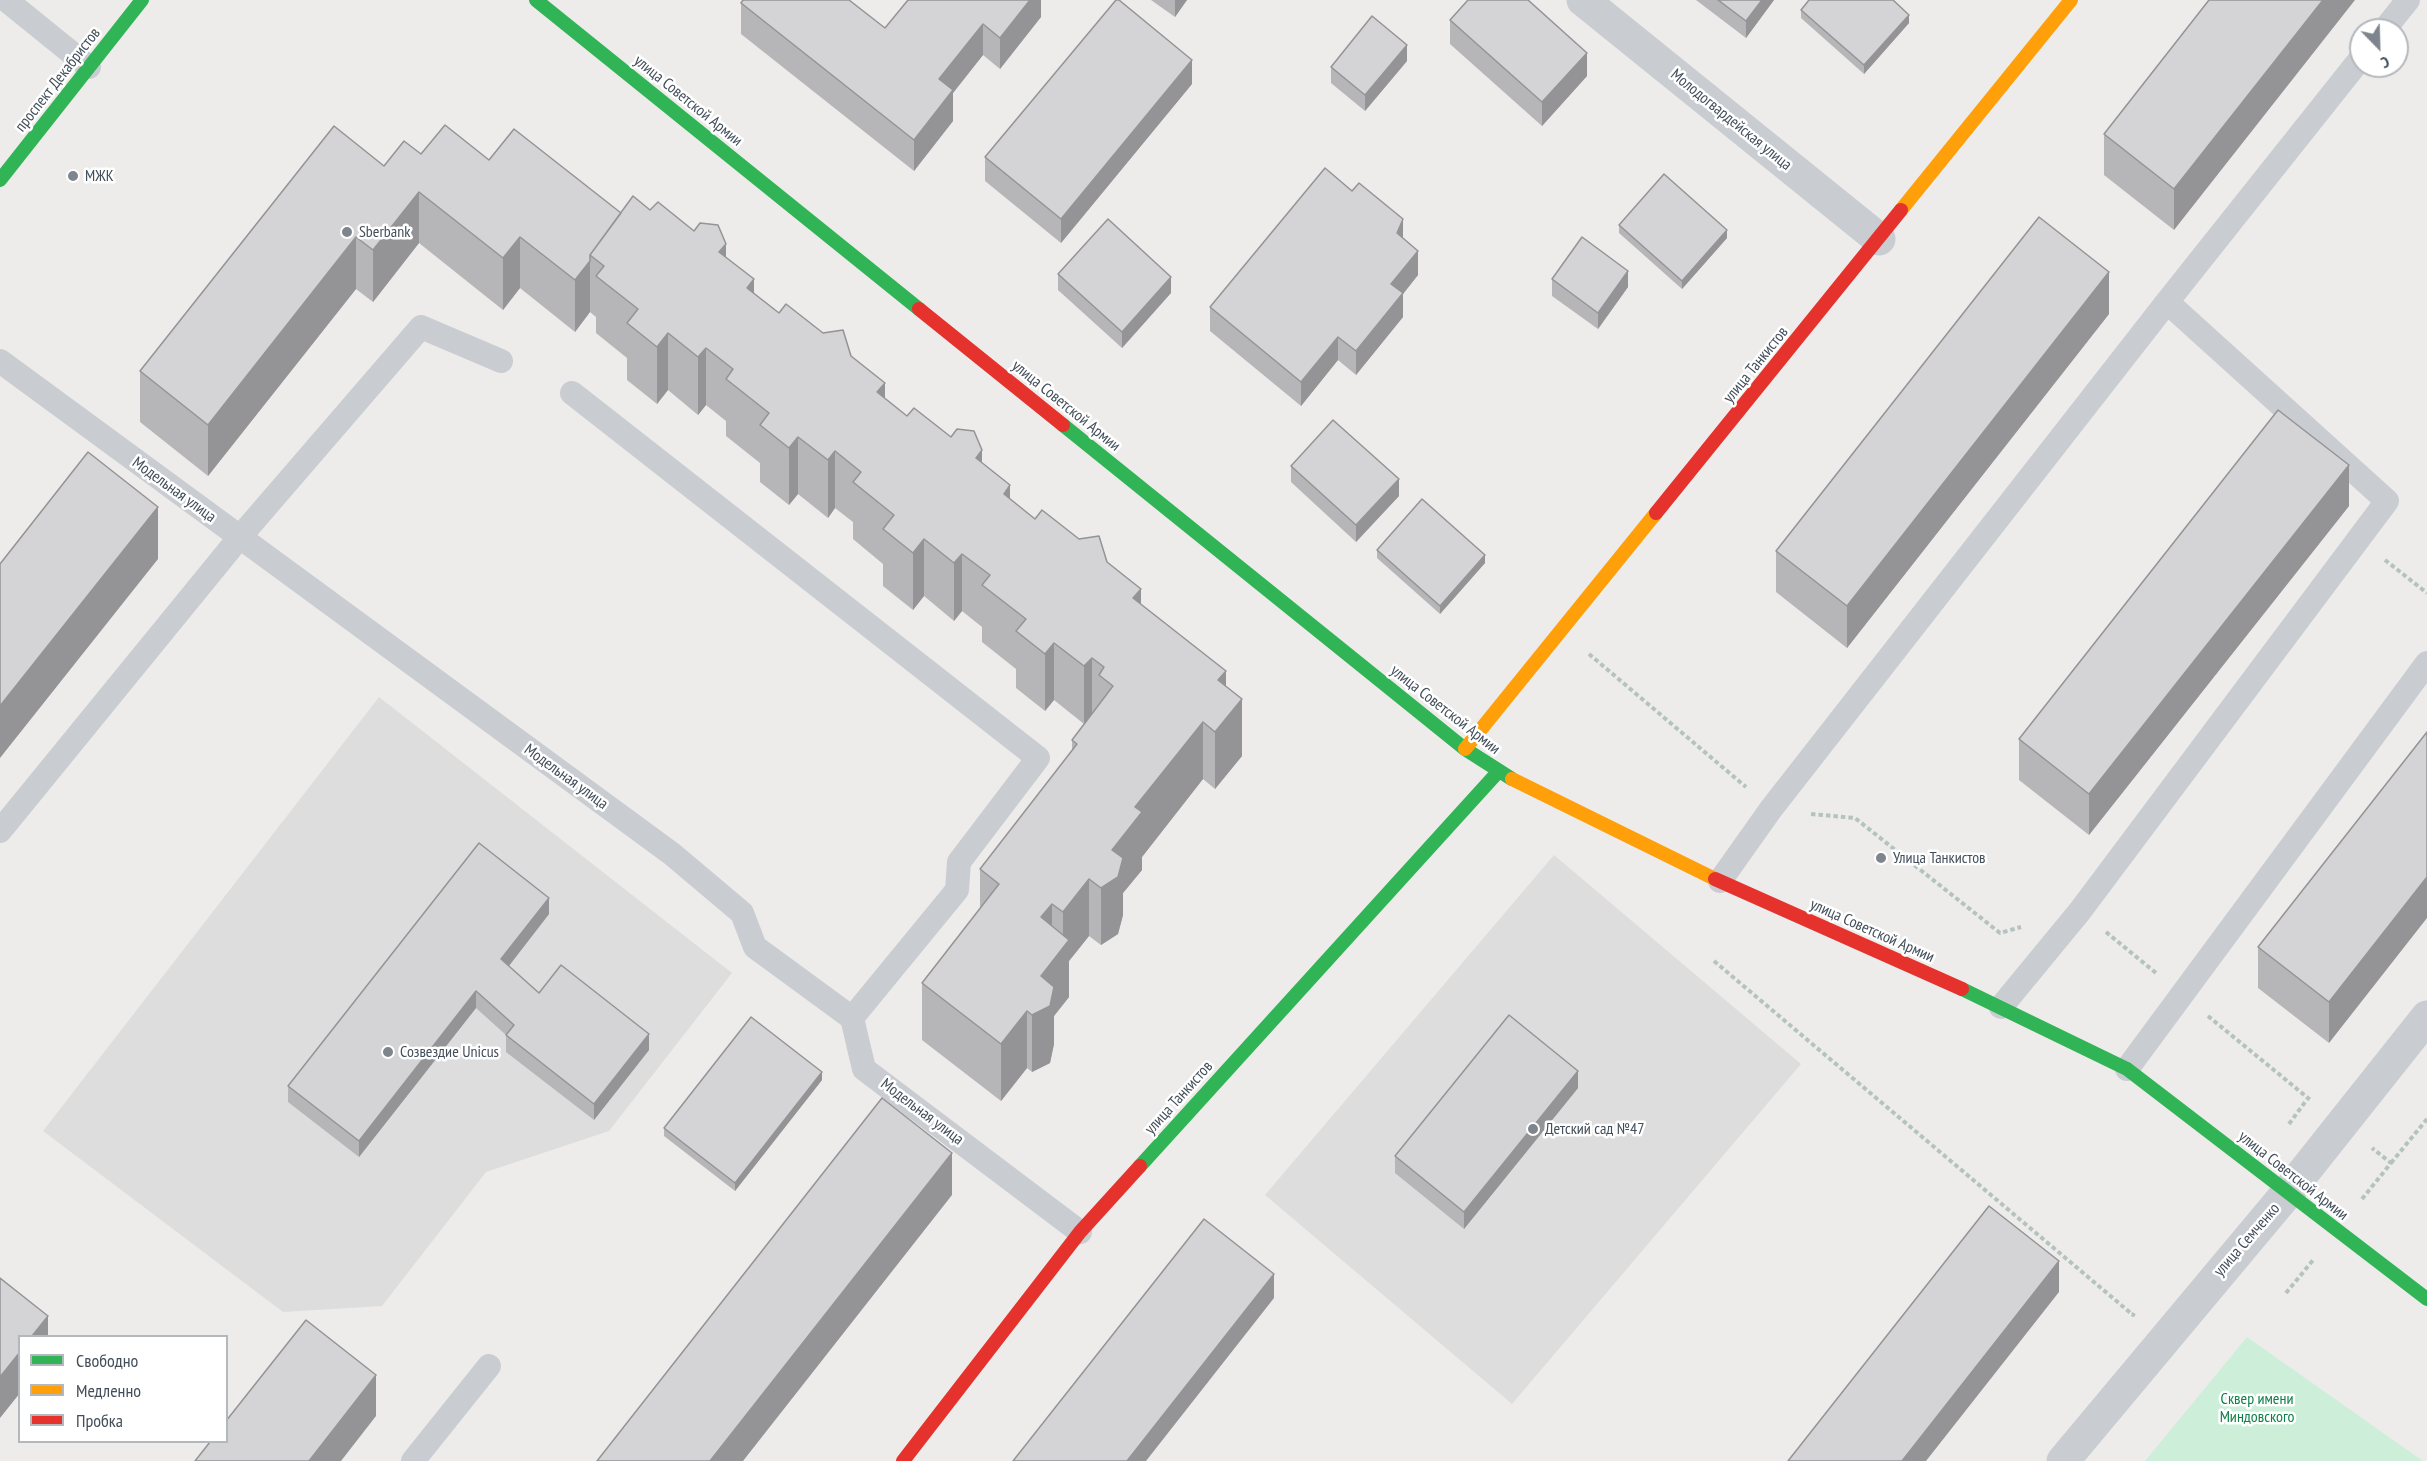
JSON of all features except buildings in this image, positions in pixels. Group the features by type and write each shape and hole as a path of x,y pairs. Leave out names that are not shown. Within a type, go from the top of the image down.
{"street":[{"name":"проспект Декабристов","path":"0,180 142,0"},
{"name":"улица Советской Армии","path":"536,0 1465,749 1498,772 1720,881 2001,1007 2127,1069 2427,1299"},
{"name":"Молодогвардейская улица","path":"1583,0 1880,239"},
{"name":"улица Танкистов","path":"1465,749 2072,0"},
{"name":"улица Танкистов","path":"903,1461 1080,1232 1498,772"},
{"name":"улица Семченко","path":"2063,1461 2288,1192 2427,1017"}],"lane":[{"path":"6,0 89,67"},
{"path":"2394,18 2408,0"},
{"path":"1720,881 1771,809 2349,73"},
{"path":"2001,1007 2080,911 2387,501 2167,302"},
{"path":"0,831 239,538 421,327 501,362"},
{"name":"Модельная улица","path":"0,361 672,854 742,913 756,947 852,1018 864,1068 1080,1232"},
{"path":"572,393 1038,758 959,862 957,890 852,1018"},
{"path":"2127,1069 2427,663"},
{"path":"413,1461 489,1366"}],"path":[{"path":"2358,538 2427,593"},
{"path":"1561,631 1771,809 1855,819 2000,933 2023,927"},
{"path":"2080,911 2308,1098"},
{"path":"1714,961 2133,1315 2140,1306"},
{"path":"2391,1163 2427,1119"}],"shaded area":[{"name":"Созвездие Unicus","path":"379,697 732,973 609,1131 486,1172 382,1306 283,1312 43,1131"},
{"name":"Детский сад №47","path":"1554,855 1801,1064 1512,1404 1265,1195"}],"green space":[{"name":"Сквер имени Миндовского","path":"2247,1337 2423,1461 2145,1461"}],"traffic: fast":[{"path":"0,180 142,0"},
{"path":"536,0 919,309"},
{"path":"1063,425 1465,749 1512,779"},
{"path":"1140,1166 1498,772"},
{"path":"1962,989 2127,1069 2427,1299"}],"traffic: slow":[{"path":"1901,210 2071,0"},
{"path":"1465,749 1656,513"},
{"path":"1512,779 1715,879"}],"traffic: jam":[{"path":"1656,513 1901,210"},
{"path":"919,309 1063,425"},
{"path":"1715,879 1962,989"},
{"path":"903,1461 1080,1232 1140,1166"}],"place":[{"name":"МЖК","path":"73,176"},
{"name":"Sberbank","path":"347,232"},
{"name":"Улица Танкистов","path":"1881,858"},
{"name":"Созвездие Unicus","path":"388,1052"},
{"name":"Детский сад №47","path":"1533,1129"}]}
